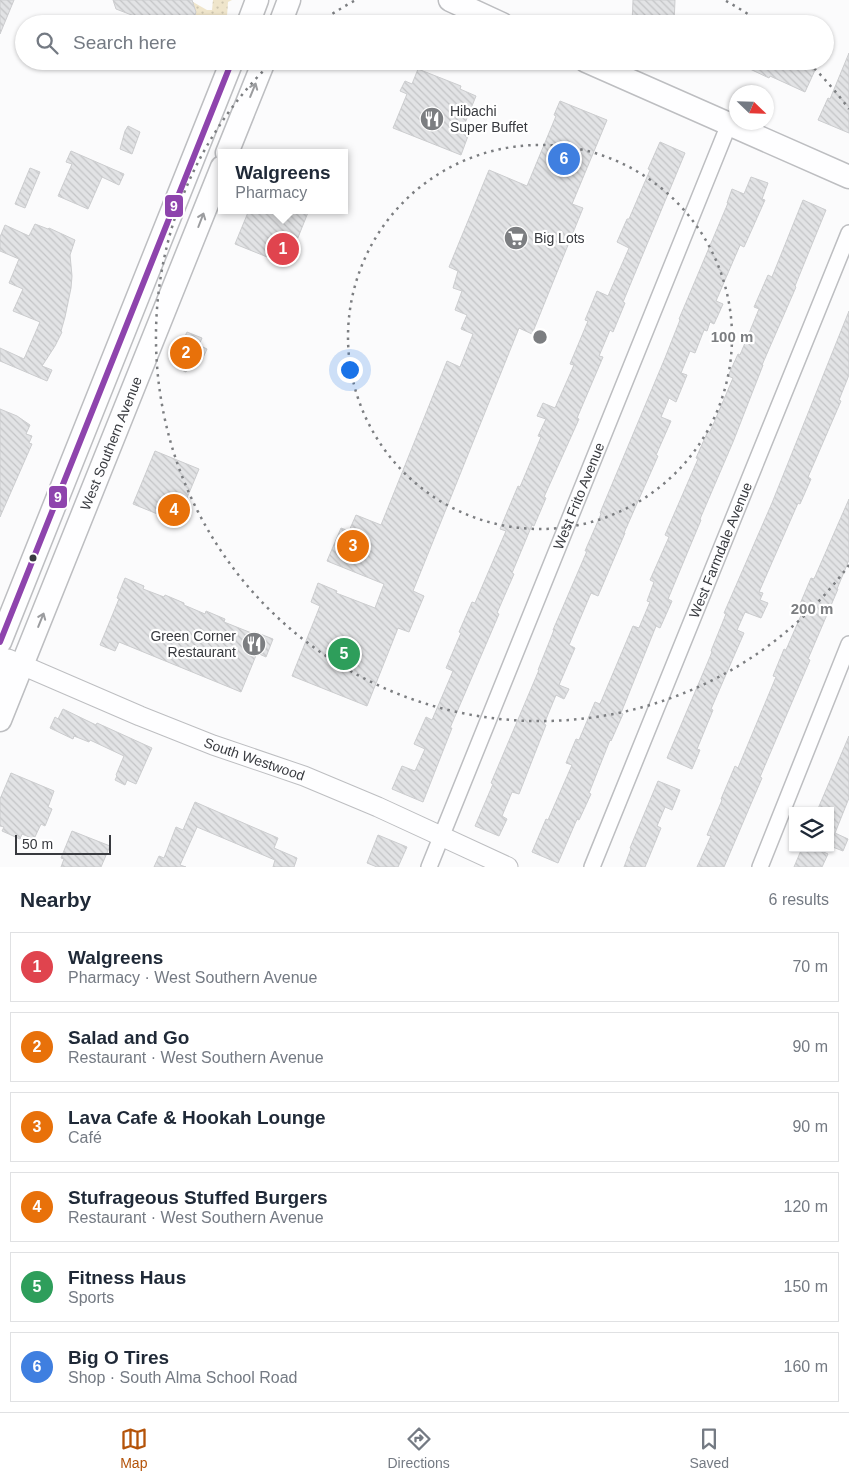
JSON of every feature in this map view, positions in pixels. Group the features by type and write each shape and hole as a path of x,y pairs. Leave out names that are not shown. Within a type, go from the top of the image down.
{"main road":[{"path":"251,15 257,0"},
{"path":"283,15 289,0"},
{"path":"450,0 482,15"},
{"path":"0,642 228,70"},
{"path":"230,149 260,70"},
{"path":"606,70 729,124"},
{"path":"743,130 849,177"},
{"path":"170,298 164,290 164,274 188,211 194,154"},
{"name":"West Southern Avenue","path":"0,720 218,177"},
{"path":"113,442 123,380 146,316 138,297"},
{"path":"22,665 14,647 15,640 48,559 55,531 56,517 54,507"},
{"path":"0,662 3,674 0,683"}],"street":[{"name":"West Frito Avenue","path":"429,867 729,124"},
{"name":"West Farmdale Avenue","path":"592,867 849,233"},
{"path":"760,867 849,644"},
{"name":"South Westwood","path":"0,656 213,745 304,776 378,807 508,867"}],"shaded area":[{"path":"213,0 232,0 228,2 227,15 193,15 193,2 207,10 212,10"}],"building":[{"path":"0,0 14,0 0,34"},
{"path":"113,0 192,0 196,12 195,15 132,15 116,9"},
{"path":"633,0 675,0 674,15 632,15"},
{"path":"849,53 849,133 818,120 828,98 830,99"},
{"name":"Hibachi Super Buffet","path":"418,70 421,70 461,86 460,89 476,96 461,133 468,136 461,155 393,128 407,94 400,91 405,81 412,84"},
{"path":"752,70 815,70 805,92 770,76 769,78"},
{"path":"560,101 607,120 572,204 583,208 532,334 519,328 413,591 424,596 409,632 398,628 367,706 292,676 320,606 311,602 318,583 337,591 336,593 375,608 384,584 327,561 341,528 349,531 356,515 381,525 447,361 460,367 473,334 461,329 467,315 455,310 462,291 453,288 458,271 449,267 489,170 527,186 556,116 554,115"},
{"path":"128,126 140,132 132,154 120,149"},
{"path":"660,142 685,153 623,302 625,303 613,332 610,330 599,356 603,357 577,418 579,419 512,573 514,574 497,613 499,614 450,728 452,728 423,802 392,789 402,766 415,771 425,749 414,744 426,717 432,720 453,671 446,668 461,633 459,632 472,602 475,603 506,531 500,529 541,437 538,436 546,419 537,416 543,403 555,408 574,365 570,364 588,321 585,320 597,291 608,296 629,248 617,242 627,219 629,219"},
{"path":"71,151 124,174 119,185 102,177 88,209 58,196 72,164 66,162"},
{"path":"30,168 40,172 25,208 15,204"},
{"path":"751,177 768,183 762,199 765,200 744,247 740,245 716,301 723,304 714,324 710,322 707,331 704,330 695,353 690,351 681,373 687,375 676,402 669,398 661,417 671,421 656,455 658,456 598,596 591,593 569,645 575,648 559,685 569,689 564,699 556,695 519,794 512,792 502,816 507,819 499,836 475,826 493,784 491,783 539,670 553,630 587,551 585,551 600,513 665,358 732,189 744,194"},
{"path":"803,200 826,210 668,599 672,601 660,628 656,626 621,713 623,714 610,740 589,793 591,794 579,820 577,819 558,863 532,852 572,765 566,763 576,739 579,740 595,702 600,704 633,626 639,628 650,602 647,601 654,582 650,580 669,537 665,535 698,459 696,458 708,431 710,432 733,378 728,376 738,354 740,355 759,309 754,307 768,275 772,277"},
{"path":"247,214 307,214 287,265 235,244"},
{"path":"35,224 75,240 70,255 71,288 62,332 42,366 52,370 47,381 0,361 0,348 24,359 40,322 13,311 23,289 9,283 19,259 0,251 0,237 5,225 29,236"},
{"path":"849,311 849,375 839,400 841,401 808,477 811,479 800,504 798,503 759,592 763,593 760,600 768,603 761,618 745,612 737,630 744,633 711,709 713,710 697,749 700,750 692,769 667,758 712,652 726,614 724,613 772,503"},
{"path":"187,332 202,338 199,345 207,349 202,360 194,357 190,368 186,372 177,368 179,364 173,362"},
{"path":"0,409 17,416 30,425 26,434 32,436 29,443 32,444 0,517"},
{"path":"155,451 199,469 177,522 133,504"},
{"path":"849,499 849,560 808,659 810,660 760,777 762,778 724,867 697,867 711,836 707,835 721,799 735,766 738,768 776,677 773,676 784,649 786,650 805,606 800,604 811,578 814,579"},
{"path":"125,578 144,586 143,589 164,597 165,595 205,614 206,611 225,619 224,622 254,634 255,632 273,639 266,657 257,653 241,692 119,642 115,651 100,645 119,599 117,598"},
{"path":"63,709 152,748 136,784 127,780 125,785 115,780 124,756 90,740 89,742 74,736 73,739 50,728 55,717 58,719"},
{"path":"849,736 849,798 835,833 848,839 843,851 834,848 834,807 819,807"},
{"path":"11,773 54,791 48,807 52,809 45,826 41,824 34,839 22,834 20,839 2,831 4,827 0,826 0,799"},
{"path":"658,781 680,790 672,810 665,807 657,826 661,828 645,867 624,867 630,848"},
{"path":"195,802 278,838 274,848 297,858 294,867 273,867 275,860 197,827 180,865 186,867 154,867 159,856 164,858 176,827 183,830"},
{"path":"72,831 110,846 101,867 61,867 64,859 61,858"},
{"path":"378,835 407,847 398,867 377,867 367,863"},
{"path":"800,852 824,852 828,854 822,867 794,867"}],"transit line":[{"name":"9","path":"0,642 228,70"}],"place":[{"name":"Hibachi Super Buffet","path":"432,119"},
{"name":"Big O Tires","path":"564,159"},
{"name":"Big Lots","path":"516,238"},
{"name":"Walgreens","path":"283,249"},
{"name":"Salad and Go","path":"186,353"},
{"name":"Stufrageous Stuffed Burgers","path":"174,510"},
{"name":"Lava Cafe & Hookah Lounge","path":"353,546"},
{"name":"Green Corner Restaurant","path":"254,644"},
{"name":"Fitness Haus","path":"344,654"}]}
